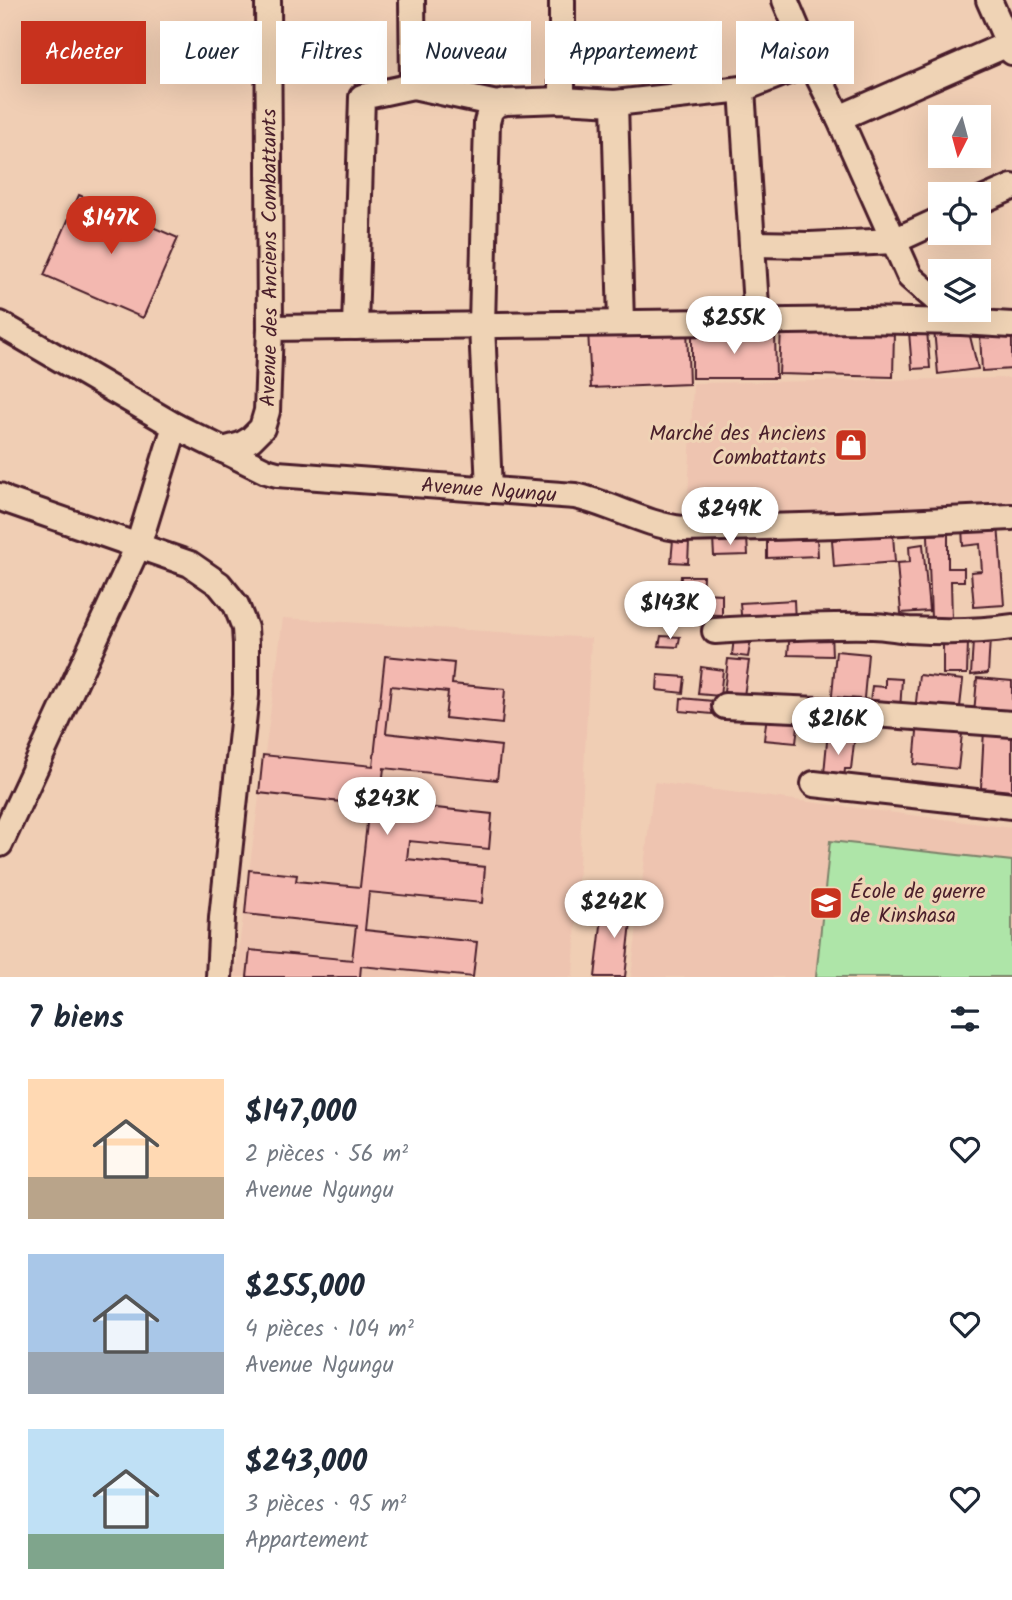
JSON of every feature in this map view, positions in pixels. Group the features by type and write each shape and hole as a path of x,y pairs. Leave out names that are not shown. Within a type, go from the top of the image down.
{"street":[{"name":"Avenue des Anciens Combattants","path":"223,450 251,439 262,428 267,411 270,328 268,0"},
{"path":"412,0 413,86"},
{"path":"562,0 562,100"},
{"path":"785,0 794,21"},
{"path":"839,118 1010,48 989,0"},
{"path":"355,327 362,97 413,86 497,104 562,100 615,103 741,89 754,84"},
{"path":"822,84 910,277 928,293"},
{"path":"741,89 757,322"},
{"path":"615,103 621,323"},
{"path":"489,490 482,325 487,122 490,111 497,104"},
{"path":"991,196 1012,187"},
{"path":"752,244 810,245 894,241 928,225"},
{"path":"270,328 928,317"},
{"path":"991,322 1012,325"},
{"name":"Avenue Ngungu","path":"0,324 175,426 277,474 575,496 683,529 1012,518"},
{"path":"0,844 138,546 175,426"},
{"path":"2,503 190,564 219,584 236,605 246,644 246,695 222,918 219,977"},
{"path":"715,631 846,625 947,632 1012,627"},
{"path":"725,706 1012,724"},
{"path":"814,784 1012,806"}],"shaded area":[{"name":"Marché des Anciens Combattants","path":"1012,378 1012,506 687,524 693,383"},
{"path":"283,618 591,638 573,977 235,977"},
{"name":"École de guerre de Kinshasa","path":"654,782 1012,828 1012,977 631,977"}],"green space":[{"path":"830,841 1012,861 1012,977 816,977"}],"building":[{"path":"79,195 178,238 143,318 44,275"},
{"path":"687,326 689,384 591,388 588,330"},
{"path":"781,328 894,331 893,377 779,374"},
{"path":"968,328 978,369 938,374 934,329"},
{"path":"927,330 930,368 912,369 909,332"},
{"path":"1012,332 1012,369 982,371 980,334"},
{"path":"775,333 776,378 692,378 692,334"},
{"path":"998,524 1004,605 974,607 971,572 982,571 980,544 963,546 962,527"},
{"path":"948,534 948,568 964,568 964,581 951,581 952,619 931,619 928,535"},
{"path":"893,535 895,562 834,567 832,540"},
{"path":"747,538 748,555 714,556 713,539"},
{"path":"817,539 818,556 767,558 767,541"},
{"path":"673,540 689,542 688,563 671,562"},
{"path":"923,544 929,611 901,613 897,563 910,562 909,546"},
{"path":"681,576 703,576 702,593 722,594 722,615 679,614"},
{"path":"794,600 795,622 742,625 740,603"},
{"path":"790,631 831,632 832,656 788,655"},
{"path":"661,636 680,637 678,647 659,646"},
{"path":"734,638 751,640 748,657 732,655"},
{"path":"990,638 988,673 971,675 973,641"},
{"path":"943,641 968,642 967,674 943,674"},
{"path":"836,651 868,654 863,709 831,706"},
{"path":"385,656 454,663 452,684 505,689 502,724 445,718 448,692 391,686 386,733 501,746 497,780 384,768 380,802 492,814 489,849 409,841 407,859 485,867 482,903 369,892 365,930 477,942 473,977 361,966 360,977 247,977 250,950 352,960 356,926 245,914 249,870 297,875 296,881 360,887 369,805 259,793 263,755 373,766"},
{"path":"728,659 749,661 743,703 723,700"},
{"path":"701,667 723,670 720,696 698,694"},
{"path":"658,675 685,677 683,693 657,690"},
{"path":"919,675 963,680 959,716 915,711"},
{"path":"885,678 902,679 900,711 869,709 872,686 885,687"},
{"path":"977,678 1012,681 1012,718 974,714"},
{"path":"681,698 713,701 712,714 680,711"},
{"path":"767,714 799,717 796,743 764,740"},
{"path":"918,721 963,725 958,769 914,764"},
{"path":"984,729 1012,731 1012,791 981,788"},
{"path":"828,731 855,734 851,769 845,769 843,785 823,784"},
{"path":"604,900 633,904 625,977 595,977"}],"place":[{"name":"Marché des Anciens Combattants","path":"851,445"},
{"name":"École de guerre de Kinshasa","path":"826,903"}]}
